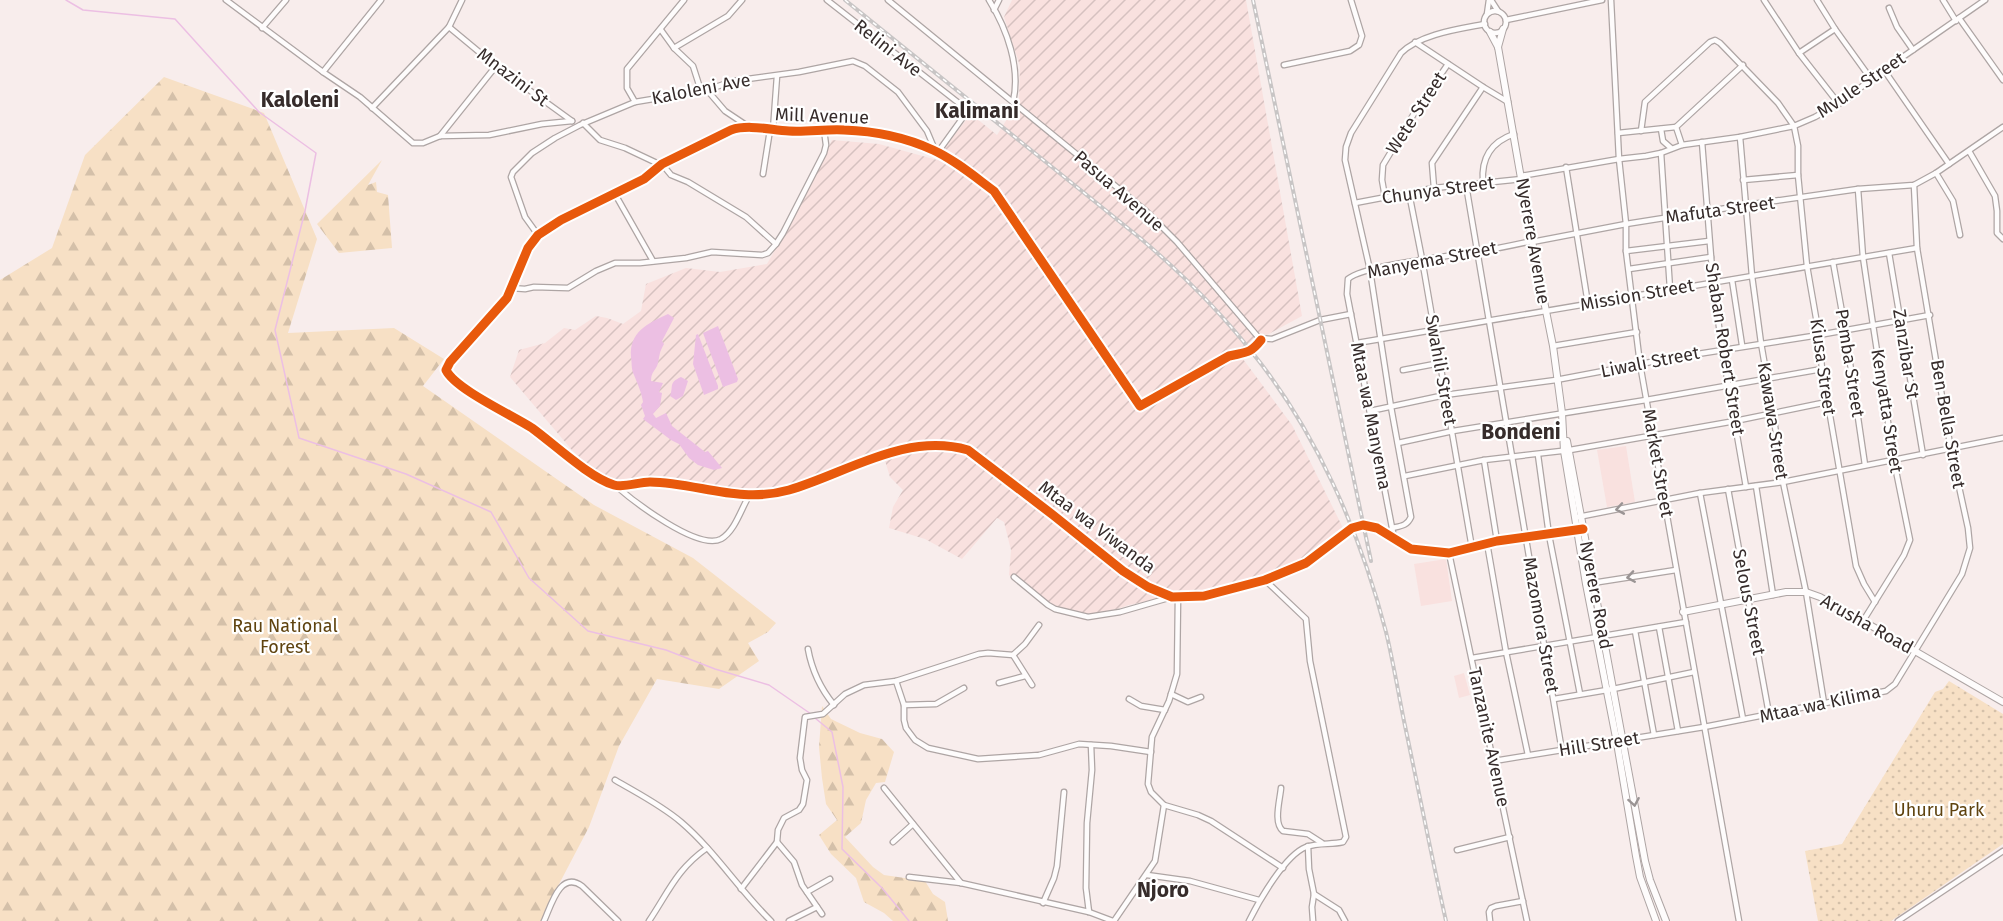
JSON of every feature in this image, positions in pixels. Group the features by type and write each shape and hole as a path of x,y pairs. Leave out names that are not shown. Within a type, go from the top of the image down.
{"main road":[{"path":"1498,47 1503,29"},
{"path":"1490,32 1498,47"},
{"name":"Nyerere Avenue","path":"1498,47 1532,242 1553,346 1564,435"},
{"name":"Nyerere Road","path":"1564,435 1620,742 1645,861 1666,921"},
{"name":"Arusha Road","path":"1683,612 1796,591 1806,592 1820,597 1863,621 2003,702"},
{"name":"Nyerere Road","path":"1620,742 1635,856 1656,921"}],"street":[{"path":"226,0 360,97 413,143 423,143 440,136 489,135 542,124 572,121"},
{"path":"262,28 286,0"},
{"path":"323,72 381,0"},
{"path":"372,108 449,27 461,2 454,0"},
{"path":"635,102 627,88 627,69 684,0"},
{"path":"674,48 728,16 742,0"},
{"name":"Relini Ave","path":"827,0 960,104 964,110 964,116 936,151"},
{"name":"Pasua Avenue","path":"888,0 1146,211 1177,242 1255,336 1261,340"},
{"path":"989,0 1004,31 1014,64 1017,78 1013,102"},
{"path":"994,10 999,0"},
{"path":"1284,65 1350,51 1359,45 1362,36 1352,0"},
{"path":"1490,0 1498,11"},
{"path":"1487,14 1498,11 1504,14 1506,20 1503,29 1494,33 1490,32 1485,24 1484,19 1490,0"},
{"path":"1506,20 1602,0"},
{"name":"Market Street","path":"1611,0 1626,251 1640,363 1739,921"},
{"path":"1764,0 1799,53 1839,104"},
{"path":"1817,0 1871,79"},
{"path":"1943,0 2003,80"},
{"name":"Mvule Street","path":"1619,159 1660,153 1682,145 1740,137 1794,126 1839,104 1980,1"},
{"path":"1889,9 1897,27 1913,50"},
{"path":"1392,528 1404,525 1411,517 1370,270 1345,160 1346,147 1351,133 1401,53 1415,42 1485,24"},
{"name":"Mnazini St","path":"449,27 496,66 572,121 581,124 600,140 625,148 662,165 671,176 688,182 746,217 776,244"},
{"path":"1799,53 1835,29"},
{"path":"661,30 674,48 693,66 704,91 725,111 749,127"},
{"path":"1641,131 1644,102 1712,40 1720,43 1743,65 1778,103 1794,126"},
{"path":"1415,42 1508,102"},
{"name":"Kaloleni Ave","path":"538,235 525,217 512,174 541,147 581,124 635,102 704,91 734,81 777,76 853,61 859,63 887,81 898,92 927,131 936,151"},
{"name":"Wete Street","path":"1385,197 1382,180 1383,165 1448,64"},
{"path":"1618,133 1676,127 1743,65"},
{"path":"440,136 496,66"},
{"path":"1884,70 1949,164"},
{"path":"763,174 772,130 777,76"},
{"path":"1434,188 1432,163 1483,87"},
{"name":"Kiusa Street","path":"1794,126 1798,146 1798,175 1807,266 1819,335 1827,402 1856,566 1875,602"},
{"name":"Mill Avenue","path":"616,486 601,479 531,428 458,383 446,370 450,362 507,298 528,248 538,235 561,220 644,179 662,165 731,130 749,127 772,130 862,131 904,140 936,151 994,191 1140,406 1229,357 1252,351 1261,340"},
{"path":"1676,127 1682,145"},
{"path":"1911,185 1936,173 2003,127"},
{"path":"1661,129 1663,141 1671,148"},
{"path":"511,288 568,288 608,266 712,252 762,255 768,253 776,244 824,153 826,145 824,130"},
{"path":"1483,182 1483,166 1489,153 1501,139 1514,134"},
{"name":"Kawawa Street","path":"1740,137 1752,276 1761,343 1783,482 1806,592 1824,703"},
{"name":"Shaban Robert Street","path":"1702,142 1713,282 1746,487"},
{"path":"1969,151 1993,192 1997,211 1997,233 2003,239"},
{"path":"1660,153 1670,289"},
{"name":"Chunya Street","path":"1355,203 1434,188 1522,178 1566,167 1619,159"},
{"path":"1566,167 1588,304"},
{"path":"1936,173 1953,201 1960,235"},
{"path":"1743,180 1798,175"},
{"name":"Mazomora Street","path":"1466,185 1504,422 1512,457 1562,751"},
{"name":"Mafuta Street","path":"1532,242 1746,205 1858,189 1911,185"},
{"name":"Ben Bella Street","path":"1911,185 1917,248 1970,548 1962,574 1916,651"},
{"name":"Kenyatta Street","path":"1858,189 1863,256 1873,325 1894,461 1910,540 1904,555 1863,621"},
{"name":"Swahili Street","path":"1409,193 1472,548"},
{"path":"615,194 653,261"},
{"name":"Manyema Street","path":"1347,294 1348,279 1355,274 1422,259 1532,242"},
{"path":"1626,251 1709,242"},
{"name":"Mission Street","path":"1357,343 1917,248"},
{"name":"Zanzibar St","path":"1889,253 1923,455"},
{"path":"1629,269 1711,257"},
{"name":"Pemba Street","path":"1833,262 1865,465"},
{"path":"1732,280 1742,345"},
{"name":"Mtaa wa Manyema","path":"1347,294 1394,538"},
{"path":"1261,340 1272,339 1320,320 1351,314"},
{"name":"Liwali Street","path":"1370,411 1445,395 1556,380 1742,345 1819,335 1930,315"},
{"path":"1553,346 1637,332"},
{"path":"1403,370 1440,363"},
{"path":"1398,442 1822,369"},
{"path":"1405,476 1484,460 1538,455 1735,421 1827,402"},
{"path":"1578,517 1700,493 1783,482 2003,438"},
{"name":"Mtaa wa Viwanda","path":"616,486 650,482 748,496 786,490 897,450 953,446 968,450 1123,571 1148,587 1175,597 1204,596 1265,580 1306,562 1352,528 1368,525 1411,549 1449,553 1497,541 1581,530"},
{"path":"1538,455 1549,535 1580,694"},
{"path":"1484,460 1497,541"},
{"path":"616,486 670,526 710,541 722,538 730,531 748,496"},
{"path":"1756,486 1773,595"},
{"name":"Selous Street","path":"1728,489 1747,599 1766,687 1769,714"},
{"path":"1700,493 1743,719"},
{"path":"1487,543 1506,652 1528,755"},
{"name":"Tanzanite Avenue","path":"1449,553 1527,921"},
{"path":"1590,583 1676,570"},
{"path":"1014,577 1048,605 1088,617 1120,612 1175,597 1177,674 1165,710 1152,737 1149,787 1164,805 1211,821 1282,868"},
{"path":"1249,921 1259,900 1282,868 1296,854 1308,846 1344,842 1346,837 1310,661 1307,625 1303,615 1265,580"},
{"path":"1472,658 1686,622"},
{"path":"741,889 777,842 778,830 784,818 799,810 803,804 807,780 800,758 804,719 817,716 834,705 845,694 864,685 896,681 979,654 1012,655 1025,644 1039,625"},
{"path":"1659,627 1678,731"},
{"path":"1635,631 1654,735"},
{"path":"807,649 816,677 824,693 834,705"},
{"name":"Mtaa wa Kilima","path":"1704,727 1886,691 1892,688 1916,651"},
{"path":"1012,655 1032,685"},
{"path":"1554,699 1694,672"},
{"path":"999,683 1025,676"},
{"path":"896,681 904,705 906,728 920,744 928,748 974,759 1039,755 1079,744 1151,752"},
{"path":"904,705 936,704 964,688"},
{"path":"1171,694 1188,702 1201,697"},
{"path":"1129,699 1141,706 1165,710"},
{"name":"Hill Street","path":"1494,761 1704,727"},
{"path":"1089,912 1086,888 1087,823 1092,770 1091,745"},
{"path":"615,780 681,822 771,921"},
{"path":"884,788 961,883"},
{"path":"1281,788 1278,822 1281,830 1308,834 1322,843"},
{"path":"1043,903 1057,866 1064,792"},
{"path":"909,877 961,883 1089,912 1113,921 1155,861 1164,805"},
{"path":"893,842 913,824"},
{"path":"1457,850 1510,837"},
{"path":"777,842 795,864 801,884 822,914"},
{"path":"1308,846 1310,878 1314,894 1313,921"},
{"path":"650,921 678,874 690,860 707,848"},
{"path":"1898,921 2003,851"},
{"path":"1147,875 1190,881 1259,900"},
{"path":"807,892 830,879"},
{"path":"544,921 558,889 569,881 576,881 618,921"},
{"path":"1314,894 1339,910 1345,921"},
{"path":"1490,921 1489,912 1492,907 1523,901"},
{"path":"789,921 817,907"}],"shaded area":[{"path":"1012,0 1246,0 1302,316 1237,351 1292,425 1344,530 1333,541 1290,567 1202,594 1177,595 1129,605 1084,620 1052,611 1009,575 1011,550 1004,522 997,518 962,559 925,539 889,528 893,507 903,490 890,477 882,451 798,487 748,497 651,485 632,487 623,492 597,474 571,449 510,377 519,350 545,343 564,328 575,330 596,316 623,324 641,311 646,284 686,268 720,272 767,264 801,204 832,140 879,144 937,160 971,114 997,135 1019,100 1020,66 1004,17"},
{"path":"668,314 674,318 662,341 664,344 651,378 651,381 663,383 659,392 662,393 660,406 653,414 656,418 666,413 672,426 705,452 708,451 722,468 714,470 698,465 689,458 679,444 643,419 645,416 641,405 643,402 632,370 631,348 641,330"},
{"path":"718,326 738,379 737,382 723,387 703,333"},
{"path":"698,334 718,386 718,389 704,395 693,364 696,335"},
{"path":"681,377 688,381 683,396 676,400 670,396 672,385"},
{"path":"1626,446 1635,502 1607,507 1597,450"},
{"path":"1446,559 1452,601 1421,606 1414,564"},
{"path":"1464,673 1470,695 1459,698 1454,676"}],"green space":[{"name":"Rau National Forest","path":"164,77 264,113 317,239 288,333 394,328 444,359 423,386 594,505 693,558 776,623 768,632 748,643 759,661 719,689 657,679 619,746 589,827 542,921 0,921 0,280 52,248 85,155"},
{"path":"382,160 368,185 376,182 377,192 388,195 392,248 339,253 317,224"},
{"name":"Uhuru Park","path":"1949,681 2003,714 2003,844 1891,921 1818,921 1805,851 1842,844 1935,692 1943,689"},
{"path":"822,706 831,719 860,733 882,739 894,752 885,782 876,783 866,800 861,823 845,837 873,867 884,875 925,881 933,894 945,902 948,921 893,921 864,902 856,878 831,854 819,835 837,820 826,804 822,778 819,747"}],"waterway":[{"path":"66,0 83,10 175,19 259,112 316,153 305,211 275,330 299,438 406,474 491,512 529,578 588,631 666,650 715,669 769,685 811,714"},
{"path":"815,718 832,732 843,787 842,849 882,888 909,921"}],"railway":[{"path":"845,0 1170,264 1238,335 1296,415 1333,484 1349,520 1375,594 1391,654 1446,921"},
{"path":"1253,0 1371,561"}],"cycle path":[{"path":"1261,340 1251,350 1229,356 1140,406 994,191 965,169 923,146 878,134 844,130 796,131 745,127 731,130 662,164 644,179 561,220 538,235 528,248 507,298 450,362 446,370 460,385 532,428 594,475 618,486 650,482 736,494 771,494 811,483 899,450 922,446 945,446 968,450 1123,571 1148,587 1172,597 1204,596 1265,580 1306,563 1352,528 1363,525 1377,528 1411,549 1449,553 1497,541 1583,529"}],"district":[{"name":"Kaloleni","path":"300,100"},
{"name":"Kalimani","path":"977,111"},
{"name":"Bondeni","path":"1521,432"},
{"name":"Njoro","path":"1163,890"}]}
